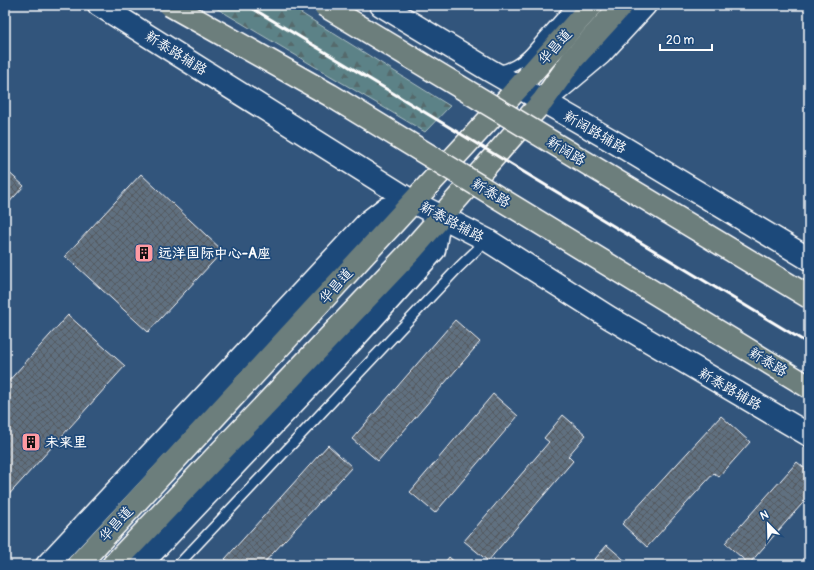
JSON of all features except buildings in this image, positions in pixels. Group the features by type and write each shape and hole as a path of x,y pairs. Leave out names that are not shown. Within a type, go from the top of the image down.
{"main road":[{"name":"新泰路","path":"170,5 330,95 809,387"},
{"name":"新阔路","path":"324,5 809,297"},
{"name":"华昌道","path":"78,565 519,87 592,5"},
{"name":"华昌道","path":"113,565 411,251 440,216 543,102 572,60 622,5"}],"street":[{"name":"新泰路辅路","path":"99,5 413,202 487,240 610,318 809,434"},
{"name":"新阔路辅路","path":"381,5 543,102 616,143 809,259"},
{"path":"543,102 600,54 645,5"},
{"path":"47,565 368,222 385,209 413,202"},
{"path":"140,565 350,342 434,250 440,216"}],"lane":[{"path":"489,70 508,68 516,65 529,54 572,5"},
{"path":"519,87 529,54"},
{"path":"178,565 459,267 487,240"}],"green space":[{"path":"211,5 288,5 450,106 425,132"}],"railway":[{"path":"247,5 809,344"}],"place":[{"name":"远洋国际中心-A座","path":"144,253"},
{"name":"未来里","path":"31,442"}]}
